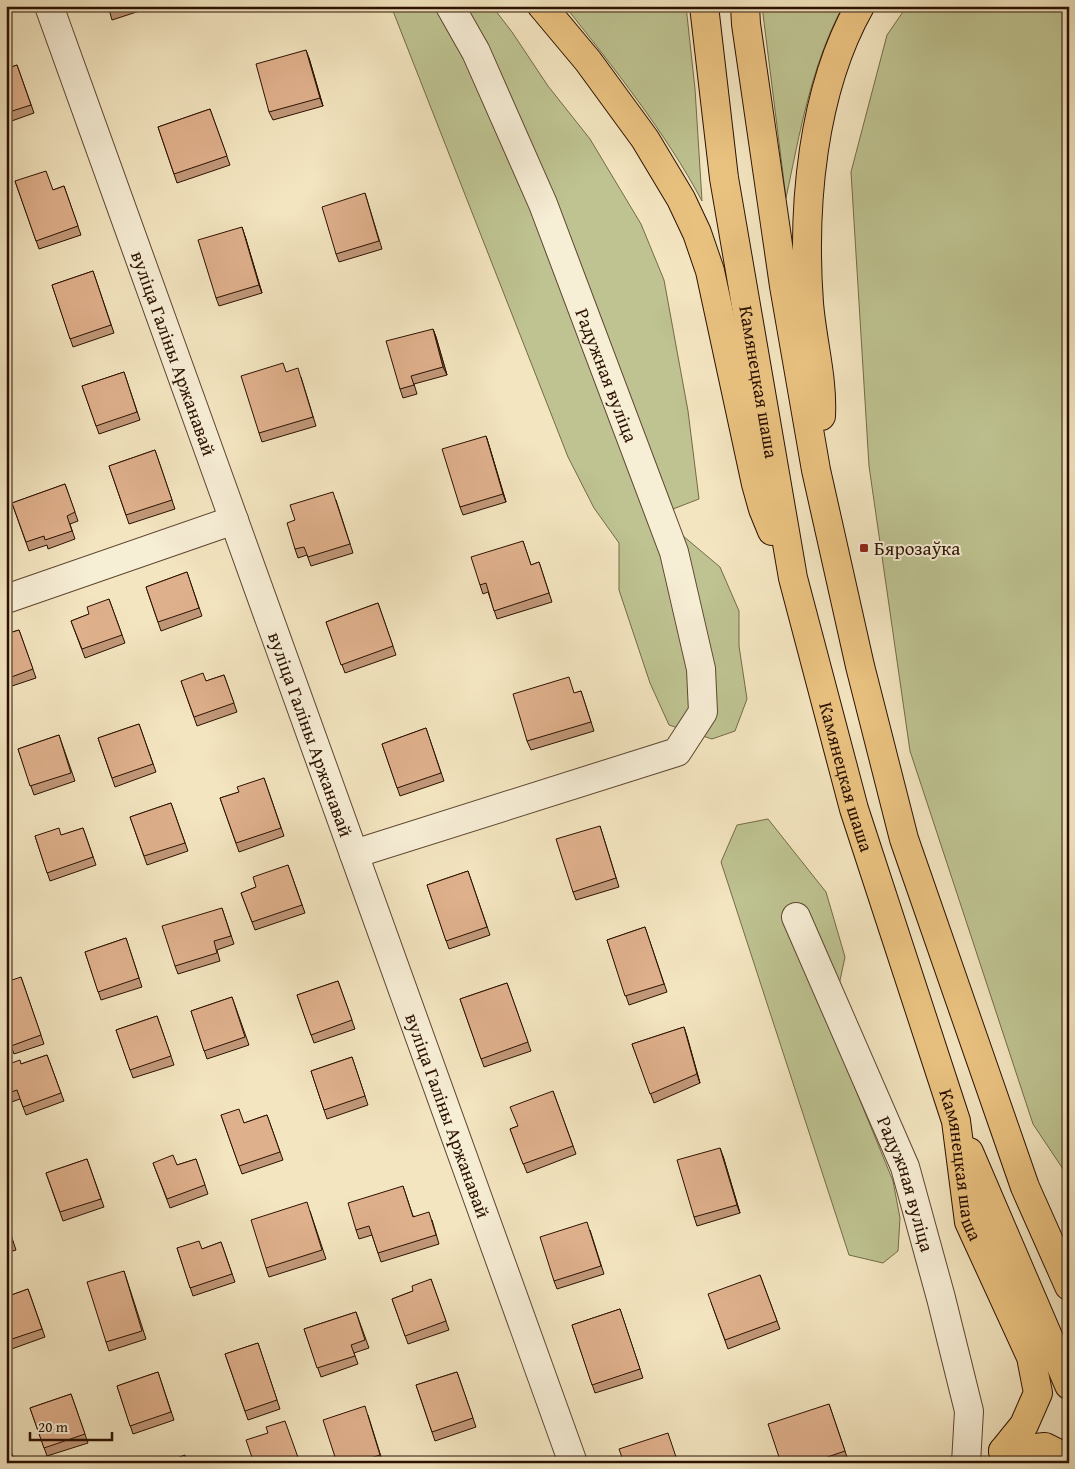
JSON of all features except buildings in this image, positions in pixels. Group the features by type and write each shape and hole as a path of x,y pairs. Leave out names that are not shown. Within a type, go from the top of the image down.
{"main road":[{"path":"542,6 593,68 645,139 681,199 697,233 710,271 763,509 780,552 793,578"},
{"name":"Камянецкая шаша","path":"704,6 724,178 793,578 854,809 956,1121 970,1222 1031,1357 1038,1393 1024,1426 1003,1451"},
{"name":"Камянецкая шаша","path":"745,6 784,286 816,470 860,666 904,839 1025,1187 1069,1286"},
{"path":"816,470 822,403 811,321 808,281 811,175 817,132 828,84 842,42 860,6"},
{"path":"956,1121 1069,1385"},
{"path":"1003,1451 1045,1447 1069,1459"}],"street":[{"name":"вуліца Галіны Аржанавай","path":"49,6 573,1463"},
{"name":"Радужная вуліца","path":"354,854 677,752 703,712 701,669 674,552 543,204 476,52 450,6"},
{"path":"6,599 234,520"},
{"name":"Радужная вуліца","path":"796,917 905,1167 941,1298 969,1411 967,1463"},
{"path":"967,1463 1003,1451"}],"green space":[{"path":"391,6 492,6 548,86 590,139 641,224 664,280 688,411 699,499 673,509 676,530 720,567 739,611 739,646 747,699 735,731 712,739 669,725 650,683 619,590 619,543 594,508 568,457"},
{"path":"565,6 686,6 695,89 702,201 672,150 620,77"},
{"path":"762,6 843,6 832,29 815,76 802,124 786,198"},
{"path":"907,6 1069,6 1069,1178 1033,1124 910,751 869,466 851,172 887,35"},
{"path":"768,819 826,892 845,957 830,1027 893,1181 900,1218 898,1251 883,1263 849,1255 721,862 737,825"}],"place":[{"name":"Бярозаўка","path":"864,548"}]}
